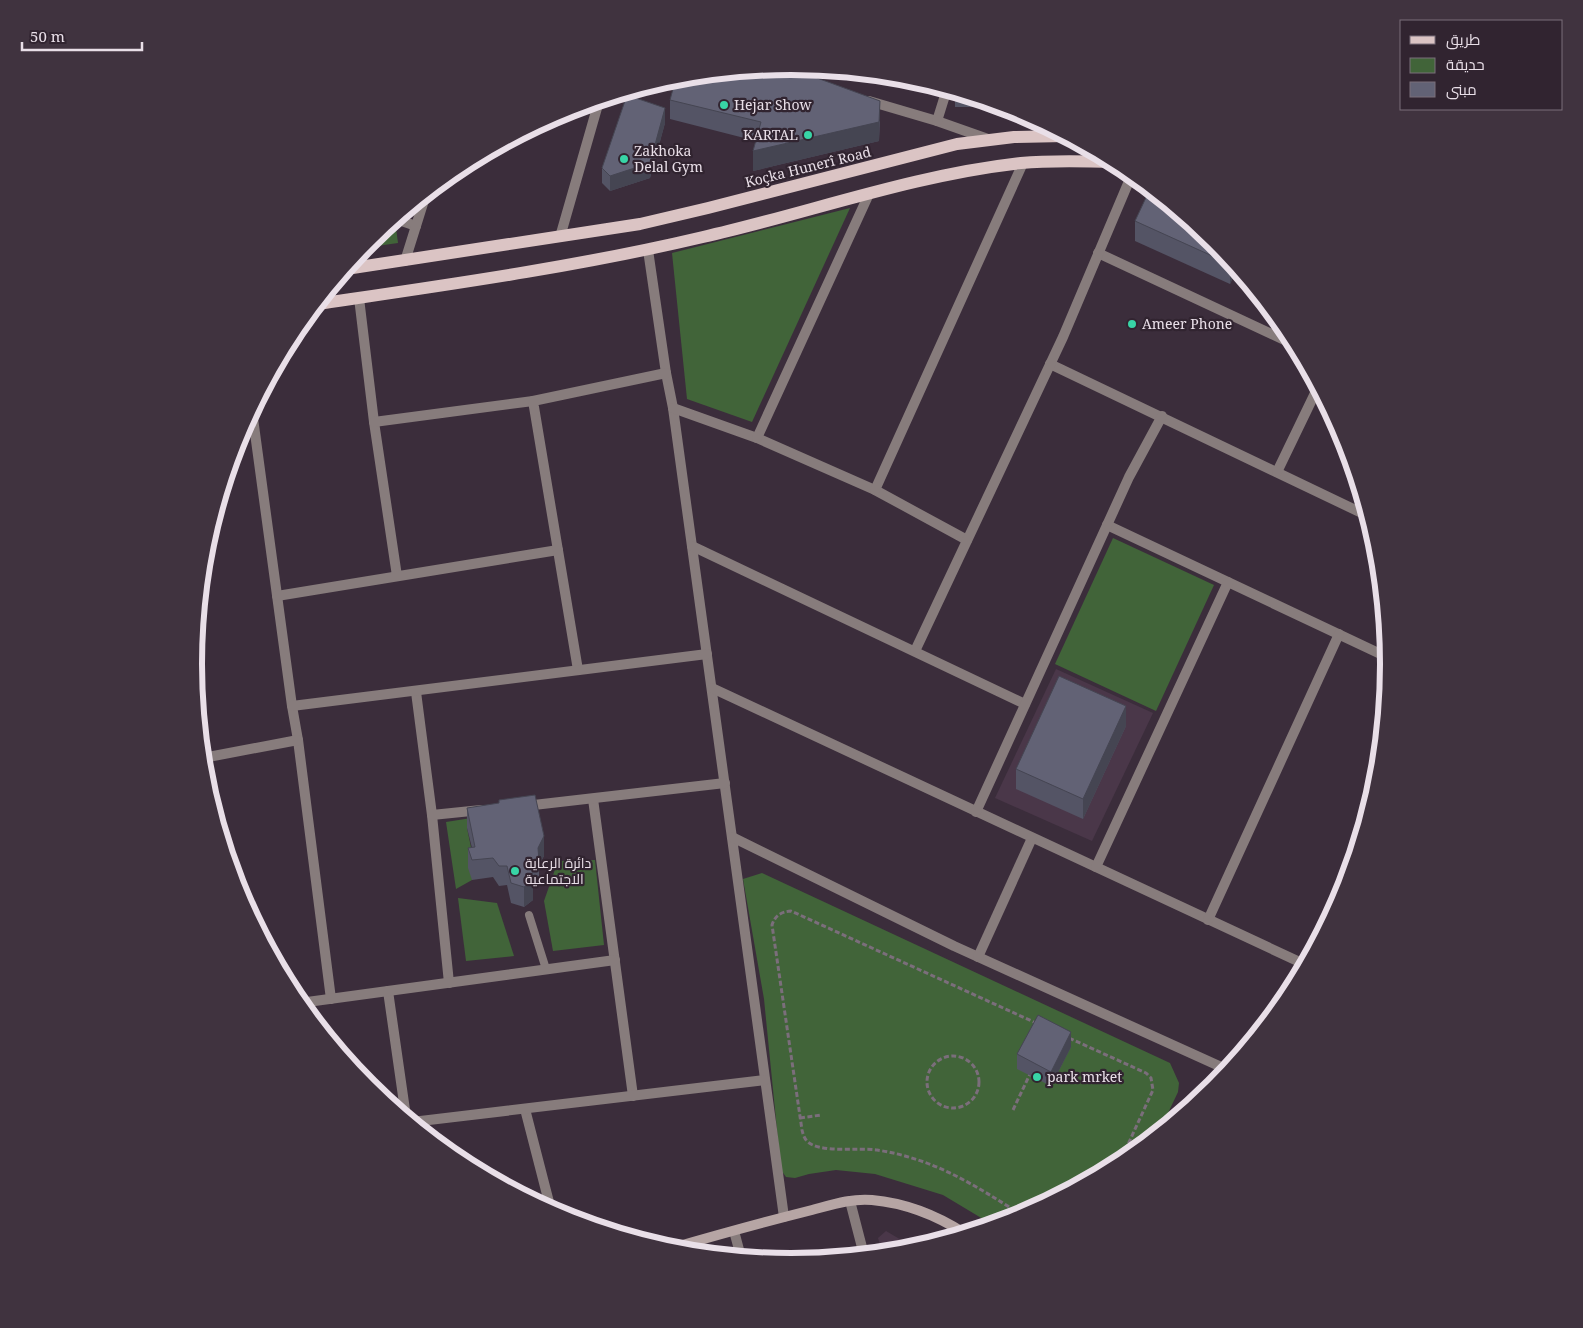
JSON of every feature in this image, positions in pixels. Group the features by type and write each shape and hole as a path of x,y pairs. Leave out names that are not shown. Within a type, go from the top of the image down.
{"main road":[{"name":"Koçka Hunerî Road","path":"357,268 640,224 933,150 988,139 1053,136"},
{"path":"326,303 555,267 648,250 928,179 975,170 1023,163 1099,162"}],"street":[{"path":"937,121 945,95"},
{"path":"854,96 937,121 988,139"},
{"path":"560,237 598,108"},
{"path":"875,490 1023,163"},
{"path":"915,651 1050,364 1129,181"},
{"path":"757,438 869,194"},
{"path":"405,261 422,205"},
{"path":"403,221 416,226"},
{"path":"648,250 666,374 673,408 784,1217"},
{"path":"1098,253 1282,339"},
{"path":"359,298 374,422 397,576"},
{"path":"1050,364 1360,512"},
{"path":"374,422 533,401 666,374"},
{"path":"1277,472 1315,393"},
{"path":"533,401 578,670"},
{"path":"673,408 757,438 875,490 967,540"},
{"path":"976,812 1129,477 1162,416"},
{"path":"252,427 298,740 331,999"},
{"path":"1108,525 1380,654"},
{"path":"692,546 1025,704"},
{"path":"277,596 558,550"},
{"path":"1096,867 1228,582"},
{"path":"1208,920 1339,634"},
{"path":"292,706 416,692 707,654"},
{"path":"712,688 1300,962"},
{"path":"416,692 432,815 449,983"},
{"path":"210,757 298,740"},
{"path":"517,806 725,783"},
{"path":"593,799 633,1096"},
{"path":"432,815 489,809"},
{"path":"732,837 978,957 1220,1067"},
{"path":"978,957 1032,838"},
{"path":"309,1002 614,960"},
{"path":"388,991 405,1108"},
{"path":"421,1121 765,1080"},
{"path":"525,1109 548,1200"},
{"path":"850,1201 862,1249"},
{"path":"686,1243 850,1201 891,1202 932,1215 957,1229"},
{"path":"734,1231 739,1251"}],"lane":[{"path":"529,914 546,969"}],"path":[{"path":"1013,1209 969,1182 917,1158 869,1149 814,1146 806,1140 800,1118 772,926 777,916 785,911 790,911 1042,1026"},
{"path":"1068,1038 1146,1073 1151,1078 1153,1090 1126,1149"},
{"path":"946,1056 964,1057 977,1069 980,1077 980,1086 971,1102 963,1106 946,1107 938,1104 932,1098 928,1090 928,1073 938,1060 946,1056"},
{"path":"1013,1110 1030,1074"},
{"path":"800,1118 821,1115"}],"shaded area":[{"path":"1056,669 1153,713 1092,841 995,798"},
{"path":"886,1231 905,1242 880,1246 878,1238"}],"green space":[{"path":"850,208 752,422 687,399 672,253"},
{"path":"396,228 398,243 377,246"},
{"path":"1113,538 1214,585 1156,711 1055,664"},
{"path":"484,816 467,828 472,852 472,880 456,889 446,822"},
{"path":"595,860 604,945 553,951 544,901 558,861"},
{"path":"762,873 1170,1063 1179,1083 1178,1092 1165,1119 1119,1154 1086,1174 1052,1192 985,1220 943,1195 875,1174 836,1170 795,1178 786,1177 781,1170 764,999 743,879"},
{"path":"458,898 497,903 514,956 466,961"}],"building":[{"path":"810,75 880,101 879,122 753,151 761,122 670,100 674,87 677,86 753,76"},
{"path":"633,97 665,108 650,163 610,176 602,168 626,99"},
{"path":"1147,195 1180,221 1218,258 1135,221"},
{"path":"1059,676 1126,706 1083,799 1016,769"},
{"path":"535,795 544,836 538,848 539,860 531,861 533,880 524,887 511,883 507,866 499,866 493,858 472,860 468,848 475,847 467,808 499,803 499,800"},
{"path":"1038,1015 1071,1032 1051,1072 1017,1054"}],"place":[{"name":"Hejar Show","path":"724,105"},
{"name":"KARTAL","path":"808,135"},
{"name":"Zakhoka Delal Gym","path":"624,159"},
{"name":"Ameer Phone","path":"1132,324"},
{"name":"دائرة الرعاية الاجتماعية","path":"515,871"},
{"name":"park mrket","path":"1037,1077"}]}
